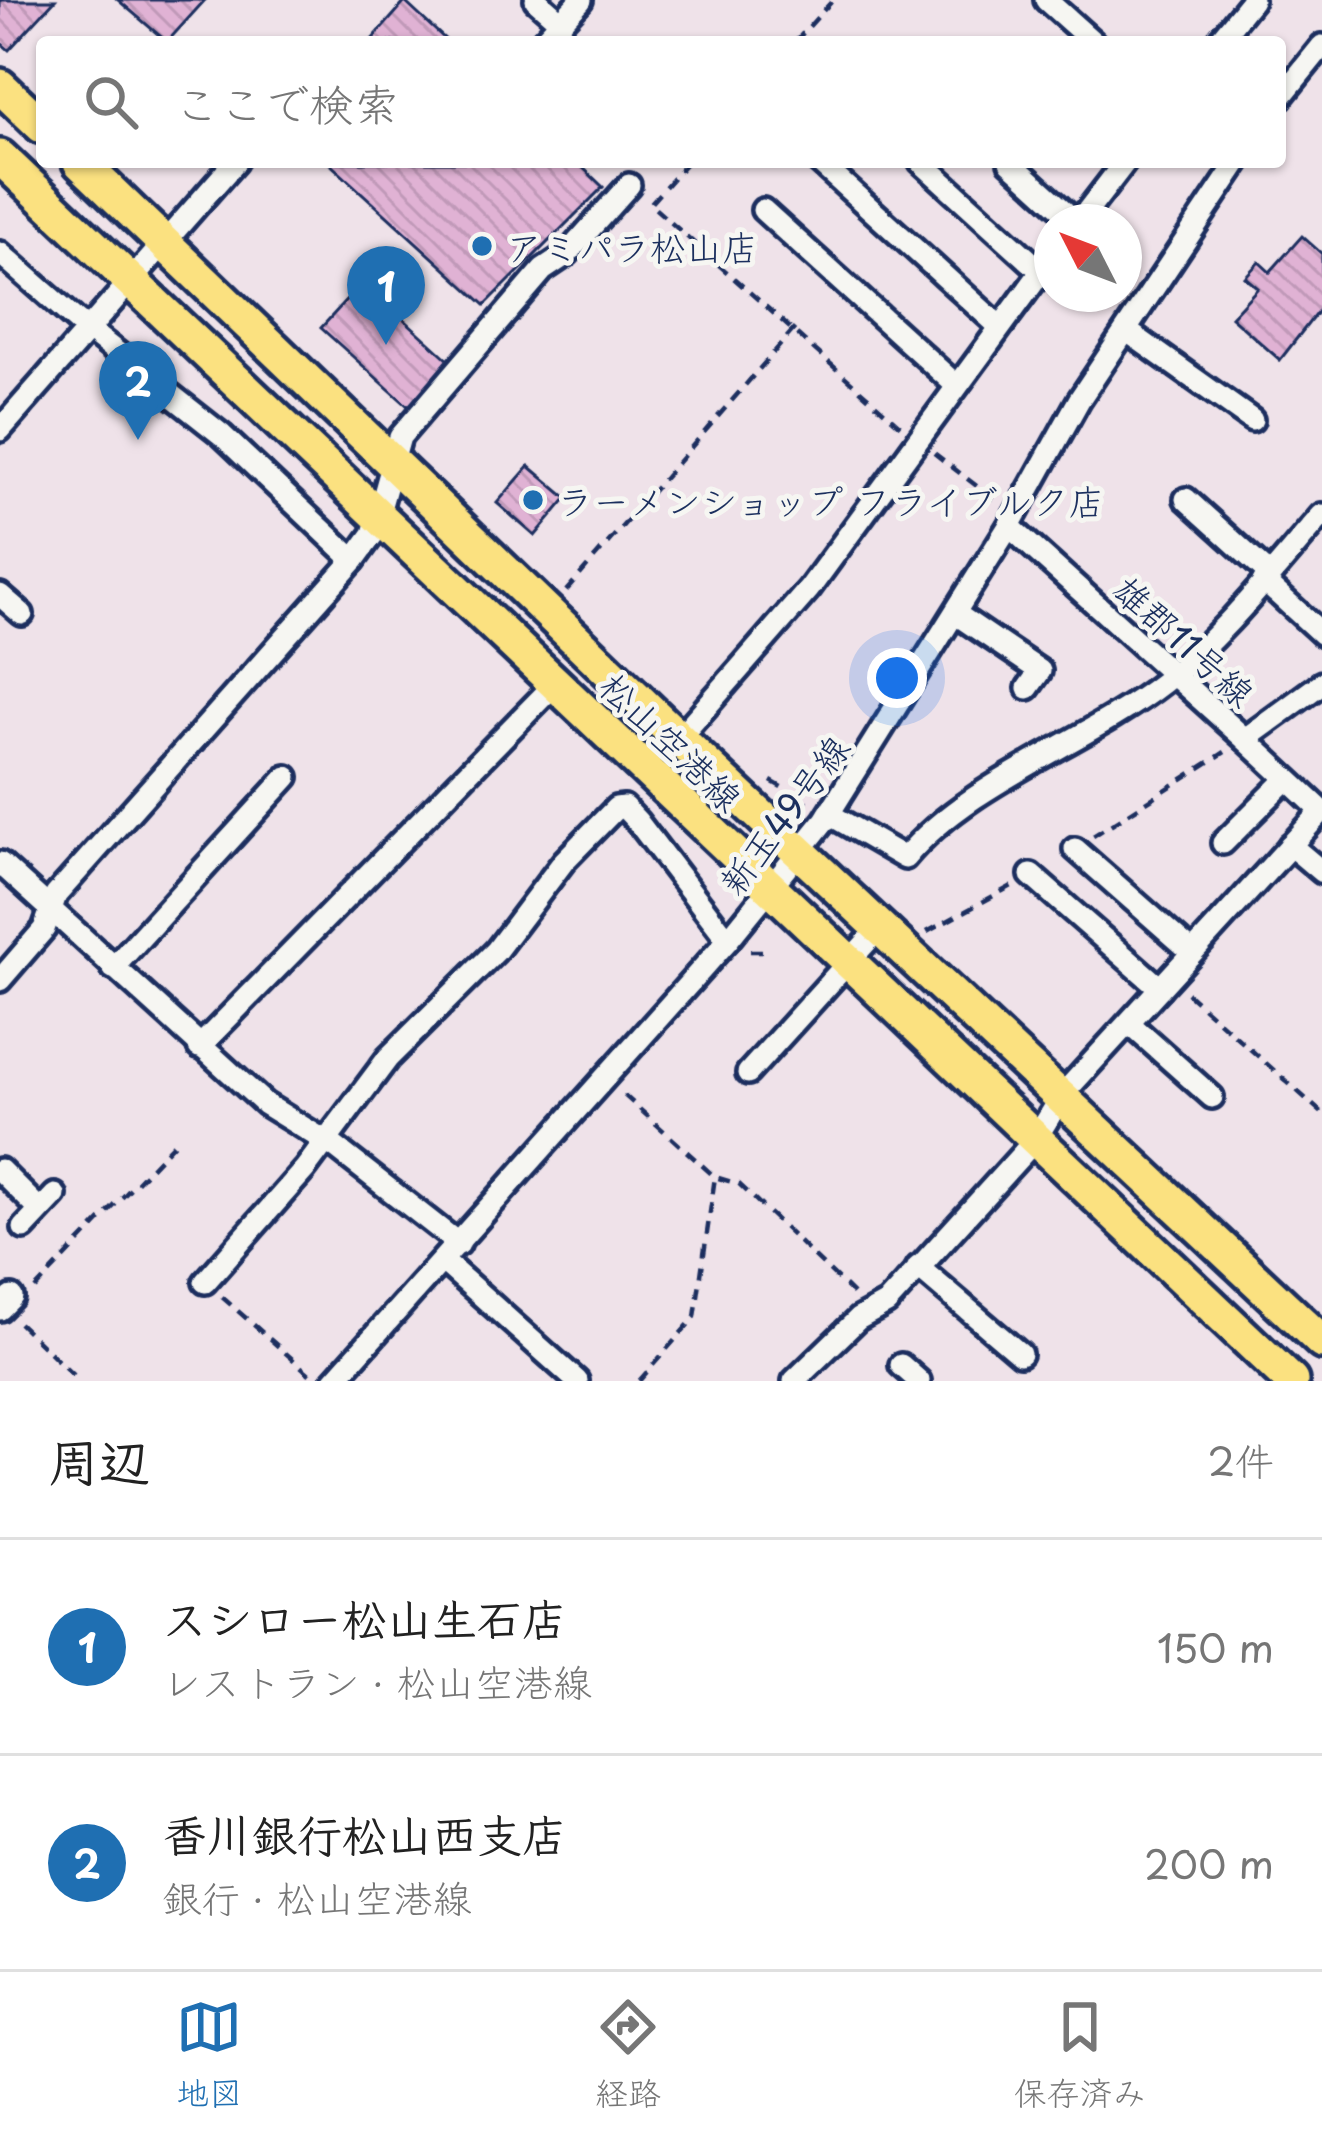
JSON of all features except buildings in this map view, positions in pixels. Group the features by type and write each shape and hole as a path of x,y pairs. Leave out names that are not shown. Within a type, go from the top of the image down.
{"main road":[{"path":"0,86 36,120"},
{"name":"松山空港線","path":"0,157 1291,1381"},
{"name":"松山空港線","path":"86,168 800,853 883,925 1322,1342"}],"street":[{"path":"536,0 561,22"},
{"path":"548,36 581,0"},
{"path":"1046,0 1086,36"},
{"path":"1223,36 1252,0"},
{"path":"1286,91 1322,46"},
{"path":"0,430 92,331 130,280 231,168"},
{"path":"826,168 1000,327"},
{"path":"927,168 1034,254"},
{"path":"1017,168 1057,204"},
{"path":"1091,204 1120,168"},
{"name":"新玉49号線","path":"334,1381 728,940 829,814 956,614 1079,400 1234,168"},
{"path":"0,980 44,928 56,896 354,560 373,534 400,437 500,320 629,185"},
{"path":"763,210 957,386"},
{"path":"0,253 222,435 354,560"},
{"path":"679,738 809,589 1034,281"},
{"path":"1127,331 1252,420"},
{"path":"1186,499 1322,634"},
{"path":"829,814 904,858 950,819 1174,673 1322,514"},
{"name":"雄郡11号線","path":"1012,521 1245,739 1318,692"},
{"path":"0,595 22,614"},
{"path":"956,614 1040,671 1028,688"},
{"path":"199,1047 555,684"},
{"path":"794,1381 918,1267 1036,1140 1063,1094 1322,811 1245,739"},
{"path":"113,968 286,777"},
{"path":"1223,843 1286,780"},
{"path":"638,822 666,790"},
{"path":"205,1282 325,1141 388,1058 523,921 563,861 616,808 624,807 638,822 728,940"},
{"path":"1290,845 1322,872"},
{"path":"1076,849 1192,952"},
{"path":"0,863 265,1104 325,1141 459,1244"},
{"path":"1031,874 1165,983"},
{"path":"748,1073 883,925"},
{"path":"1130,1024 1212,1096"},
{"path":"0,1171 47,1203 24,1228"},
{"path":"443,1261 577,1381"},
{"path":"918,1267 1021,1354"},
{"path":"901,1365 919,1381"}],"path":[{"path":"800,36 833,0"},
{"path":"683,168 650,204 1012,521"},
{"path":"550,609 795,328"},
{"path":"1165,983 1322,1113"},
{"path":"602,1076 715,1177 739,1184 872,1312"},
{"path":"5,1304 23,1301 176,1141"},
{"path":"639,1381 694,1317 715,1177"},
{"path":"205,1282 317,1381"},
{"path":"5,1304 79,1381"}],"place":[{"name":"アミパラ松山店","path":"482,246"},
{"name":"スシロー松山生石店","path":"386,345"},
{"name":"香川銀行松山西支店","path":"138,440"},
{"name":"ラーメンショップ フライブルク店","path":"533,500"}]}
